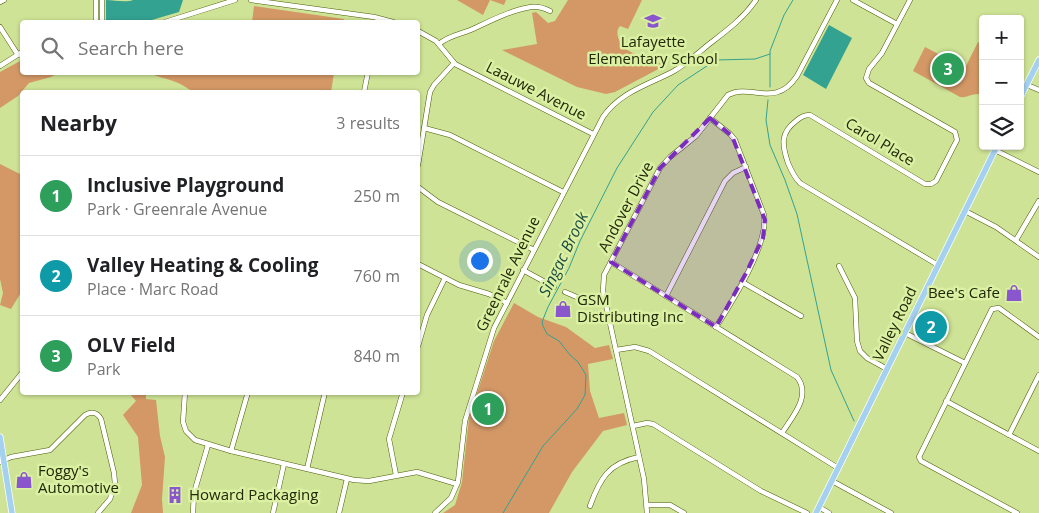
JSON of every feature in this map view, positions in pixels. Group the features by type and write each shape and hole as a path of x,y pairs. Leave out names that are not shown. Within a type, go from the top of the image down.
{"main road":[{"path":"1024,91 1039,60"},
{"name":"Valley Road","path":"817,510 995,150"},
{"path":"0,437 2,461 12,513"}],"street":[{"path":"0,2 4,0"},
{"path":"96,0 96,20"},
{"path":"102,0 102,20"},
{"path":"171,20 235,0"},
{"path":"251,0 379,20"},
{"path":"536,6 539,0"},
{"name":"Laauwe Avenue","path":"420,31 439,44 454,63 593,134 613,104 631,91 682,66 739,20 756,0"},
{"name":"Andover Drive","path":"648,513 633,426 603,291 603,279 660,168 670,157 692,140 725,98 732,93 772,93 781,91 790,85 797,76 837,0"},
{"path":"853,0 897,24"},
{"name":"Carol Place","path":"910,0 880,57 869,69 866,78 869,83 955,132 957,140 936,181 931,184 925,184 810,115 802,116 791,124 784,136 783,145 792,173 800,183 938,265"},
{"path":"439,44 448,38 490,20 530,7 536,6 550,11"},
{"path":"0,27 20,54 0,66"},
{"path":"420,153 432,88 454,63"},
{"path":"364,90 367,75"},
{"path":"1027,85 1039,90"},
{"path":"710,118 735,140 764,215 765,226 762,238 742,282 716,326"},
{"path":"424,128 450,135 563,192"},
{"name":"Greenrale Avenue","path":"435,513 451,498 457,484 467,413 492,333 593,134"},
{"path":"1000,150 1039,172"},
{"path":"666,296 725,181 733,173 746,167"},
{"path":"420,188 438,202 534,250"},
{"path":"1016,240 1039,202"},
{"path":"965,211 996,226 1039,257"},
{"path":"611,262 800,380 803,389 800,403 782,433"},
{"path":"420,265 459,286 488,294 507,303"},
{"path":"839,266 856,298 856,337 860,351 867,358 887,369"},
{"path":"523,270 554,286"},
{"path":"420,339 427,315 445,278"},
{"path":"742,282 801,316"},
{"path":"565,292 586,301 605,300"},
{"path":"1017,513 921,461 920,457 992,309 1000,308 1039,336"},
{"path":"904,333 965,363"},
{"path":"616,350 635,347 649,351 838,468"},
{"path":"0,400 20,375"},
{"path":"1009,435 1039,376"},
{"path":"185,395 182,416 186,431 195,440 208,445 347,479 369,481 410,472 423,473 457,484"},
{"path":"231,451 247,395"},
{"path":"307,469 324,395"},
{"path":"396,475 389,439 402,395"},
{"path":"946,401 1039,451"},
{"path":"2,461 11,457 50,450 85,415 92,412 97,414 101,419 115,478 112,494 98,513"},
{"path":"633,426 647,423 653,424 762,491 807,513"},
{"path":"194,513 194,494 208,445"},
{"path":"590,506 594,495 610,470 624,460 639,457"},
{"path":"273,513 284,464"},
{"path":"338,513 347,479"},
{"path":"832,481 891,513"},
{"path":"647,505 670,505 684,513"},
{"path":"817,510 829,513"}],"highlighted area":[{"path":"710,118 732,136 765,220 763,238 716,327 611,262 660,168"}],"shaded area":[{"path":"457,0 490,0 483,15"},
{"path":"490,0 506,0 504,5"},
{"path":"568,0 642,0 628,29 619,27 618,37 626,49 659,62 664,66 615,92 606,94 577,87 502,50 537,44 532,13 536,12 548,23 555,21"},
{"path":"254,6 344,19 344,20 252,20"},
{"path":"978,42 979,95 960,97 913,71 925,47 965,68"},
{"path":"20,61 20,75 54,75 29,83 23,90 20,90 18,96 0,108 0,72"},
{"path":"153,75 334,75 331,90 190,90 179,83"},
{"path":"0,164 20,174 20,294 11,309 0,305 3,293 0,279"},
{"path":"514,303 538,317 566,327 595,348 609,345 613,359 588,364 590,391 599,418 624,413 627,425 603,431 572,472 549,513 443,513 455,505 462,482 469,418 494,341"},
{"path":"131,395 146,395 146,399 156,400 160,436 165,457 163,513 131,513 142,485 138,437 123,415 136,401"}],"water":[{"path":"106,0 183,0 179,12 152,20 106,20"},
{"path":"829,25 852,38 826,89 803,75"}],"waterway":[{"name":"Singac Brook","path":"770,87 770,51 784,15 793,0"},
{"name":"Singac Brook","path":"503,513 543,446 577,409 585,395 586,375 578,362 559,341 547,334 542,322 617,168 653,112 678,85 716,60 755,59 770,54"},
{"name":"Singac Brook","path":"768,100 766,120 770,145 797,214 831,370 854,421"}],"place":[{"name":"Lafayette Elementary School","path":"653,21"},
{"name":"OLV Field","path":"948,69"},
{"name":"Bee's Cafe","path":"1014,293"},
{"name":"GSM Distributing Inc","path":"563,309"},
{"name":"Valley Heating & Cooling","path":"931,327"},
{"name":"Inclusive Playground","path":"488,409"},
{"name":"Foggy's Automotive","path":"24,480"},
{"name":"Howard Packaging","path":"175,495"}]}
